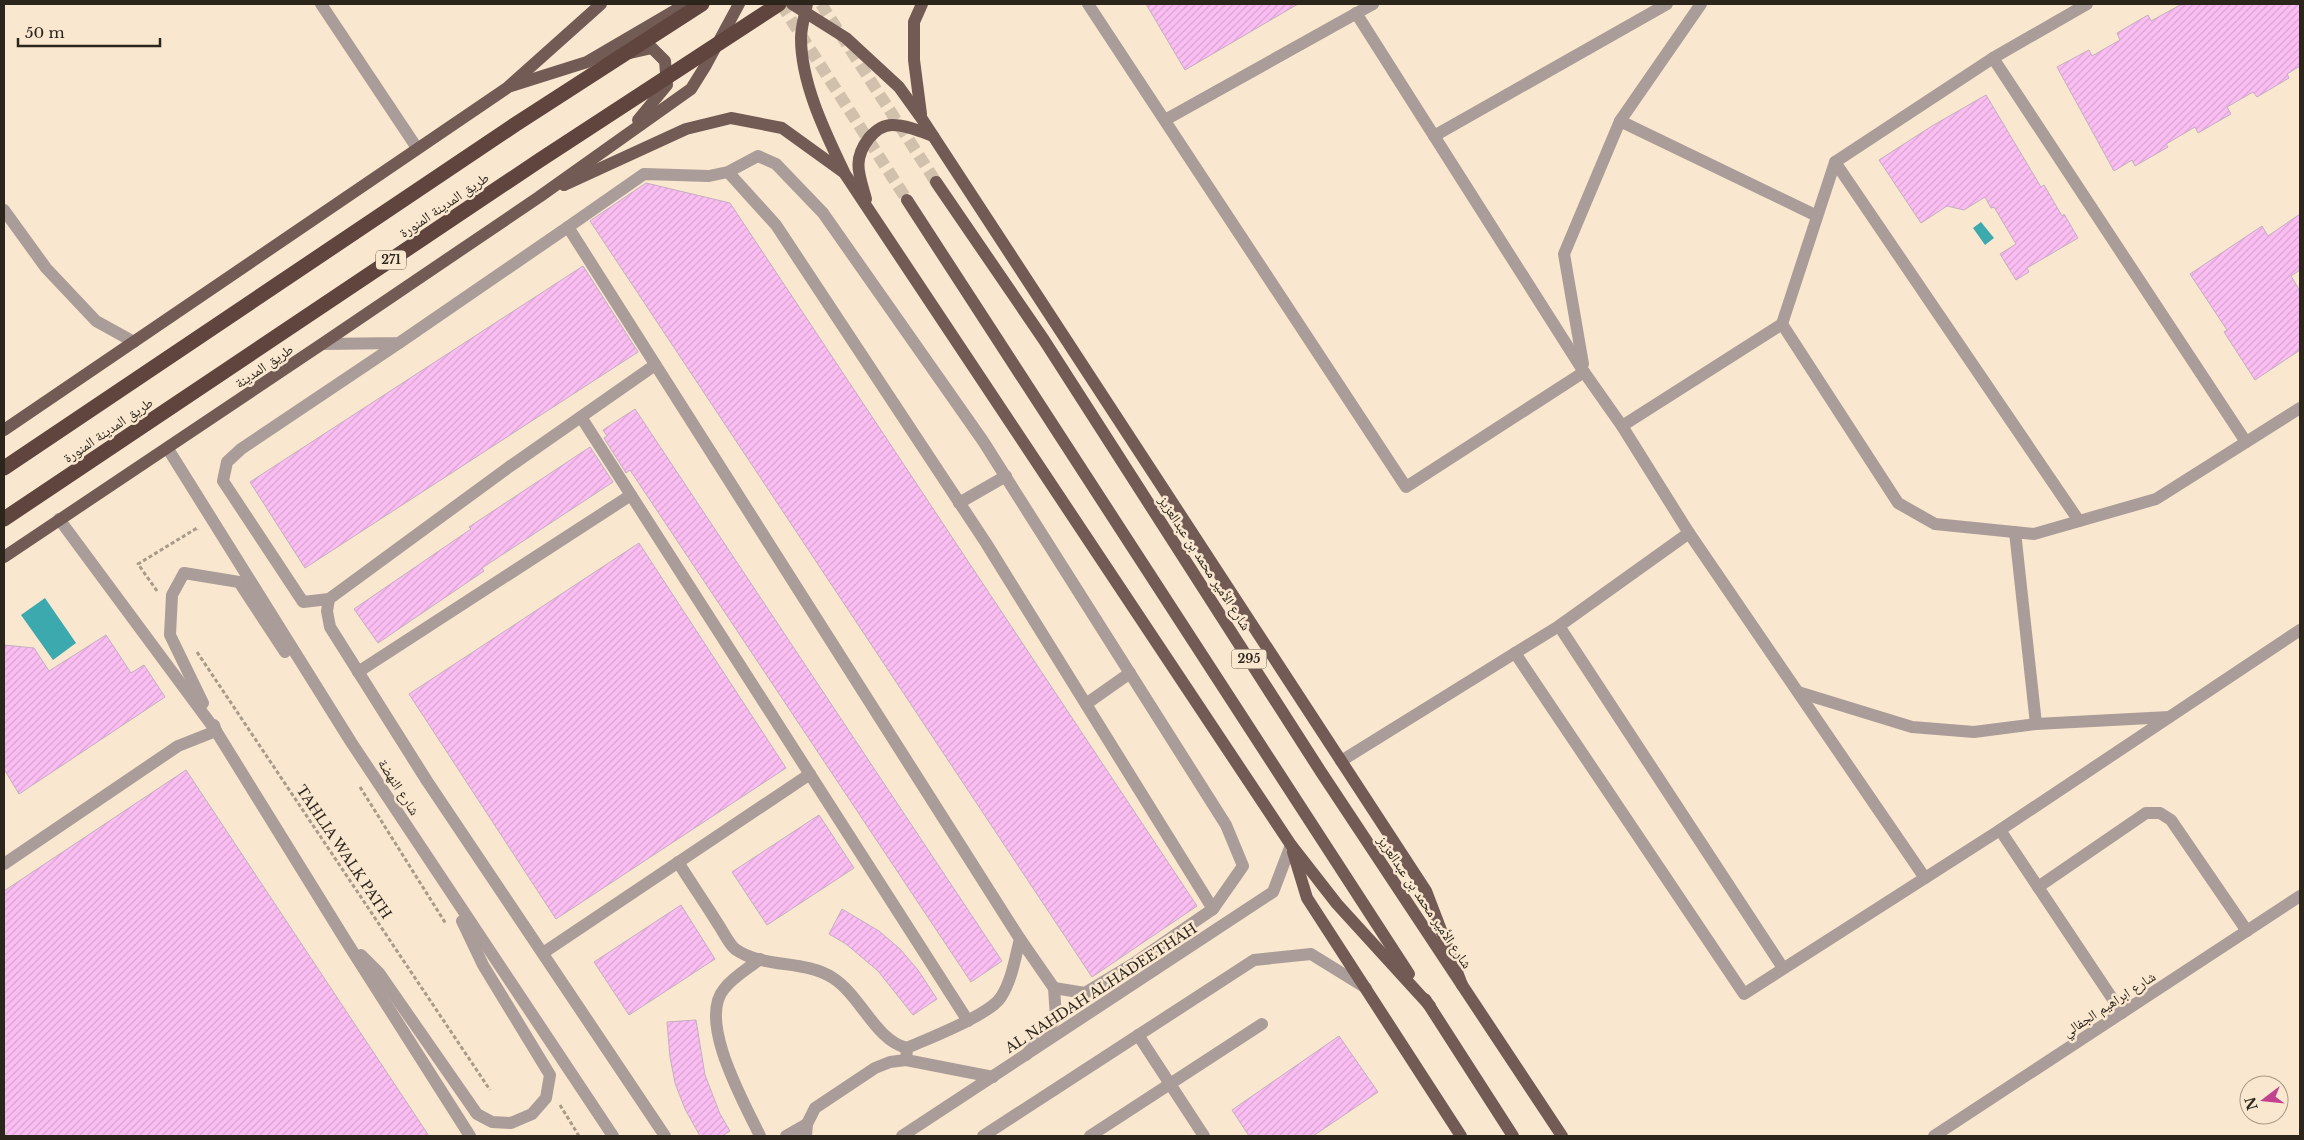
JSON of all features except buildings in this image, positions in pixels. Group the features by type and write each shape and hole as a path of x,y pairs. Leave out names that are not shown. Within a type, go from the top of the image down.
{"highway":[{"name":"طريق المدينة المنورة","path":"4,468 508,129 702,4"},
{"name":"طريق المدينة المنورة","path":"4,519 547,155 779,4"}],"main road":[{"path":"4,430 416,148 507,88 601,4"},
{"path":"587,62 686,4"},
{"path":"539,197 691,89 706,66 738,4"},
{"path":"792,4 806,8 846,38 899,87 922,119 1426,891 1462,985"},
{"path":"922,4 914,22 914,60 922,119"},
{"path":"806,8 801,38 814,104 823,129 846,174 1291,845 1337,904 1430,1006"},
{"path":"507,88 587,62 652,48 666,61 667,84 629,132"},
{"path":"539,197 686,129 732,118 782,128 846,174"},
{"path":"871,213 858,172 860,150 876,130 890,125 908,127 933,136"},
{"name":"شارع الأمير محمد بن عبدالعزيز","path":"936,182 1044,340 1316,764 1562,1136"},
{"name":"طريق المدينة","path":"4,557 168,449 539,197"},
{"name":"295","path":"907,200 1513,1136"},
{"path":"1291,845 1307,898 1461,1136"}],"street":[{"path":"321,4 416,148"},
{"path":"1088,4 1406,487 1584,372"},
{"path":"1165,120 1372,4"},
{"path":"1434,136 1667,4"},
{"path":"1584,372 1564,254 1620,121 1701,4"},
{"path":"1622,426 1782,324 1835,162 1993,58 2087,4"},
{"path":"1356,13 1584,372 1622,426 1689,533 1925,878"},
{"path":"1993,58 2246,442"},
{"path":"1620,121 1817,216"},
{"path":"655,365 330,599 303,602 223,480 227,462 241,449 399,343 644,174 708,176 728,172 758,156 776,164 823,213 983,440 1226,825 1242,866 1213,909 1133,964 1084,993 1054,988"},
{"path":"1835,162 2079,521"},
{"path":"728,172 776,225 959,503 1213,909"},
{"path":"4,210 46,268 96,321 134,342"},
{"path":"568,227 1020,939 1054,988 1056,1018 1026,1055"},
{"path":"1782,324 1898,503 1935,524 2034,534 2156,499 2300,408"},
{"path":"322,344 399,343"},
{"path":"581,417 968,1021"},
{"name":"شارع النهضة","path":"168,449 351,742 613,1136"},
{"path":"959,503 1006,476"},
{"path":"358,672 631,495"},
{"path":"59,519 216,731 346,942 470,1136"},
{"path":"2015,532 2036,724"},
{"path":"1341,761 1559,626 1689,533"},
{"path":"216,731 170,635 172,595 184,573 239,582 306,683 351,742"},
{"path":"330,599 327,610 330,627 358,672 428,781 665,1136"},
{"path":"1559,626 1784,968"},
{"path":"1515,653 1744,994 2000,830 2300,630"},
{"path":"1086,704 1130,673"},
{"path":"1798,692 1912,727 1974,732 2036,724 2169,717"},
{"path":"4,864 178,746 216,731"},
{"path":"543,953 810,774"},
{"path":"2038,886 2146,813 2160,813 2171,820 2247,931"},
{"path":"2000,830 2122,1013"},
{"name":"AL NAHDAH ALHADEETHAH","path":"902,1136 1273,892 1291,845"},
{"path":"678,862 734,948 760,959 818,970 833,978 847,988 887,1038 906,1054 993,1077"},
{"path":"346,942 379,972 477,1114 492,1122 511,1122 532,1114 546,1098 550,1075 483,965 441,878"},
{"name":"شارع ابراهيم الجفالي","path":"1934,1136 2300,896"},
{"path":"786,1136 806,1130 815,1108 875,1068 968,1021 1000,1000 1008,985 1020,939"},
{"path":"983,1136 1254,960 1311,954 1368,990"},
{"path":"760,959 724,988 719,998 716,1018 724,1060 760,1136"},
{"path":"1090,1136 1262,1024"},
{"path":"1138,1036 1204,1136"}],"path":[{"path":"158,594 138,564 197,528 202,535"},
{"name":"TAHLIA WALK PATH","path":"196,650 490,1090"},
{"path":"357,782 447,926"},
{"path":"555,1098 579,1136"}],"water":[{"path":"1981,222 1994,238 1985,245 1973,228"},
{"path":"45,598 76,643 53,660 21,615"}],"tunnel":[{"path":"781,4 907,200"},
{"path":"821,4 936,182"}]}
